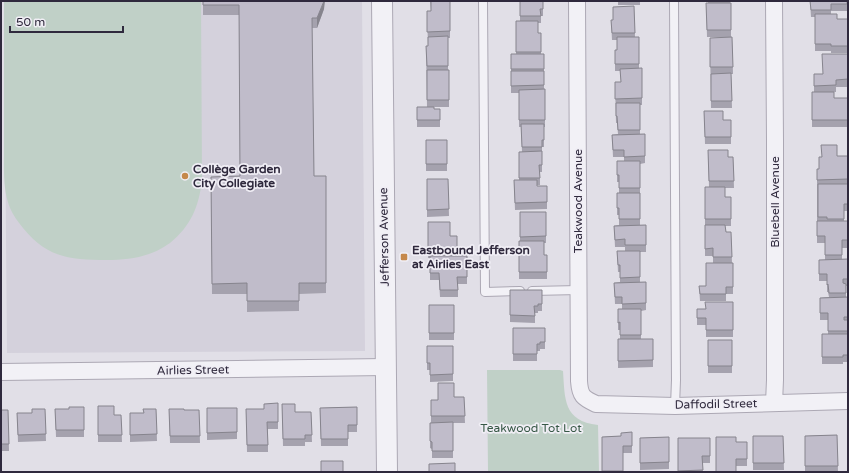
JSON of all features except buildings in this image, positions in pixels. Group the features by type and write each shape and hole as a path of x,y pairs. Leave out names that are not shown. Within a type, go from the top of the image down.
{"street":[{"name":"Jefferson Avenue","path":"382,1 387,472"},
{"name":"Teakwood Avenue","path":"577,1 580,390 585,399"},
{"name":"Bluebell Avenue","path":"774,1 774,403"},
{"name":"Airlies Street","path":"1,372 385,367"},
{"name":"Daffodil Street","path":"585,399 596,404 675,406 848,401"}],"lane":[{"path":"483,1 485,292 579,290"},
{"path":"674,1 675,406"}],"shaded area":[{"name":"Collège Garden City Collegiate","path":"4,1 362,1 365,351 7,353"}],"green space":[{"path":"4,1 201,1 201,189 196,207 189,222 170,243 163,248 148,255 123,259 107,260 71,258 60,255 41,246 23,228 11,211 6,195 4,181"},
{"name":"Teakwood Tot Lot","path":"487,370 563,371 564,391 568,407 572,414 578,419 587,423 598,425 599,472 488,472"}],"place":[{"name":"Collège Garden City Collegiate","path":"185,176"},
{"name":"Eastbound Jefferson at Airlies East","path":"404,257"}]}
